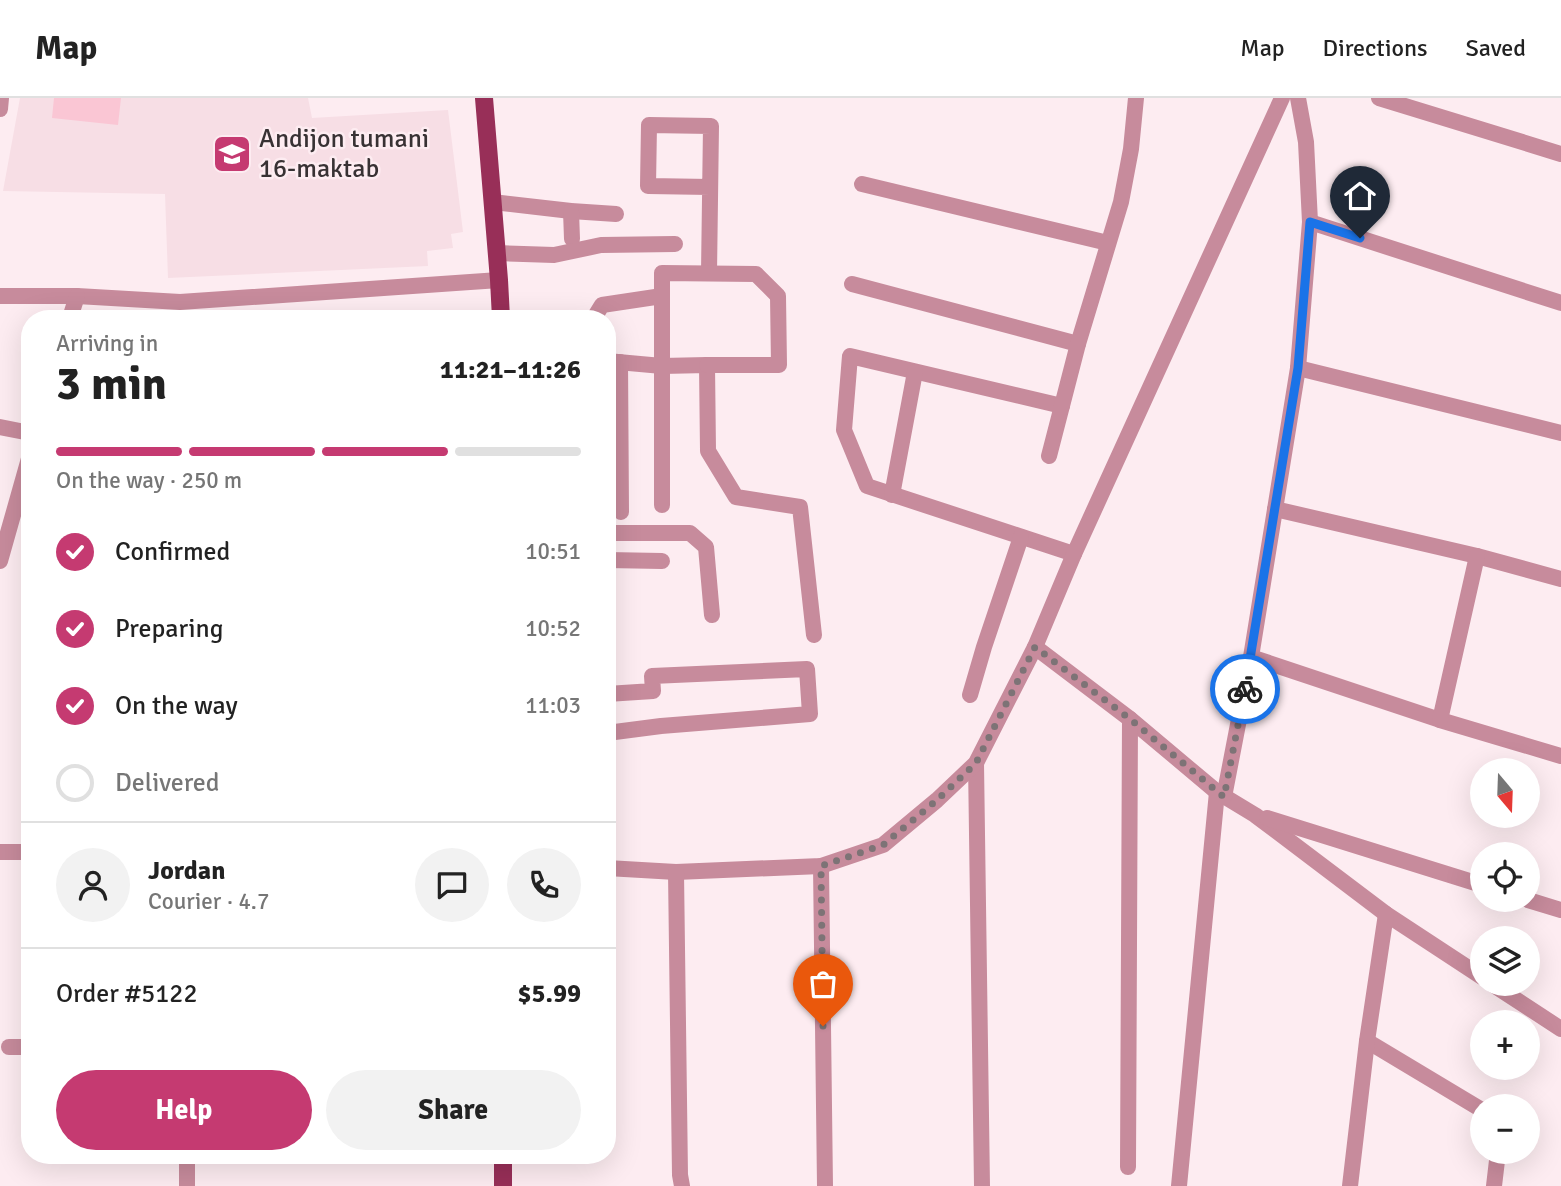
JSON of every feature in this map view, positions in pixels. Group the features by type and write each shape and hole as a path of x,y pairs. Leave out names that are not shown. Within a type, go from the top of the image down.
{"main road":[{"path":"484,98 501,310"},
{"path":"503,1164 503,1186"}],"street":[{"path":"0,109 1,98"},
{"path":"1049,456 1078,344 1121,202 1136,98"},
{"path":"616,869 676,872 821,866 883,845 976,763 1035,647 1074,554 1282,98"},
{"path":"1180,1186 1221,794 1251,657 1298,368 1310,222 1306,142 1298,98"},
{"path":"1378,98 1561,154"},
{"path":"709,273 711,125 649,125 648,187 710,187"},
{"path":"862,184 1108,243"},
{"path":"493,202 616,214"},
{"path":"571,211 572,239"},
{"path":"1310,222 1561,303"},
{"path":"497,253 554,255 601,245 675,244"},
{"path":"616,361 662,366 779,365 778,296 757,274 662,272 662,296 662,366 662,505"},
{"path":"0,296 77,296 180,310 499,280"},
{"path":"852,284 1078,344"},
{"path":"73,310 77,296"},
{"path":"599,310 602,305 662,296"},
{"path":"1062,406 850,356 844,429 867,486 1074,554"},
{"path":"707,365 708,452 736,497 800,507 814,635"},
{"path":"1298,368 1561,433"},
{"path":"892,495 915,372"},
{"path":"616,404 621,512"},
{"path":"0,427 21,431"},
{"path":"0,561 21,487"},
{"path":"1275,509 1477,556 1561,579"},
{"path":"616,533 690,533 706,547 712,615"},
{"path":"970,695 1021,537"},
{"path":"1440,720 1477,556"},
{"path":"616,560 662,561"},
{"path":"1035,647 1130,719 1221,794 1255,815 1386,914 1470,969"},
{"path":"1251,657 1440,720 1561,756"},
{"path":"616,693 653,691 652,676 807,668 810,714 616,732"},
{"path":"1128,1167 1130,719"},
{"path":"976,763 982,1186"},
{"path":"1255,815 1470,881"},
{"path":"0,852 21,852"},
{"path":"821,866 825,1186"},
{"path":"676,872 682,1186"},
{"path":"1540,904 1561,910"},
{"path":"1350,1186 1367,1041 1386,914"},
{"path":"1511,996 1561,1028"},
{"path":"1367,1041 1470,1103"},
{"path":"9,1047 21,1047"},
{"path":"187,1164 187,1186"},
{"path":"1494,1186 1497,1164"}],"shaded area":[{"name":"Andijon tumani 16-maktab","path":"20,98 308,98 312,118 448,110 463,232 451,234 453,248 427,251 428,266 168,278 165,194 3,191"},
{"path":"54,98 121,98 118,125 52,118"}],"way so far":[{"path":"823,1026 821,866 883,845 976,763 1035,647 1130,719 1224,797 1245,689"}],"place":[{"name":"Andijon tumani 16-maktab","path":"232,154"}],"route":[{"path":"1245,689 1298,368 1310,222 1360,238"}]}
